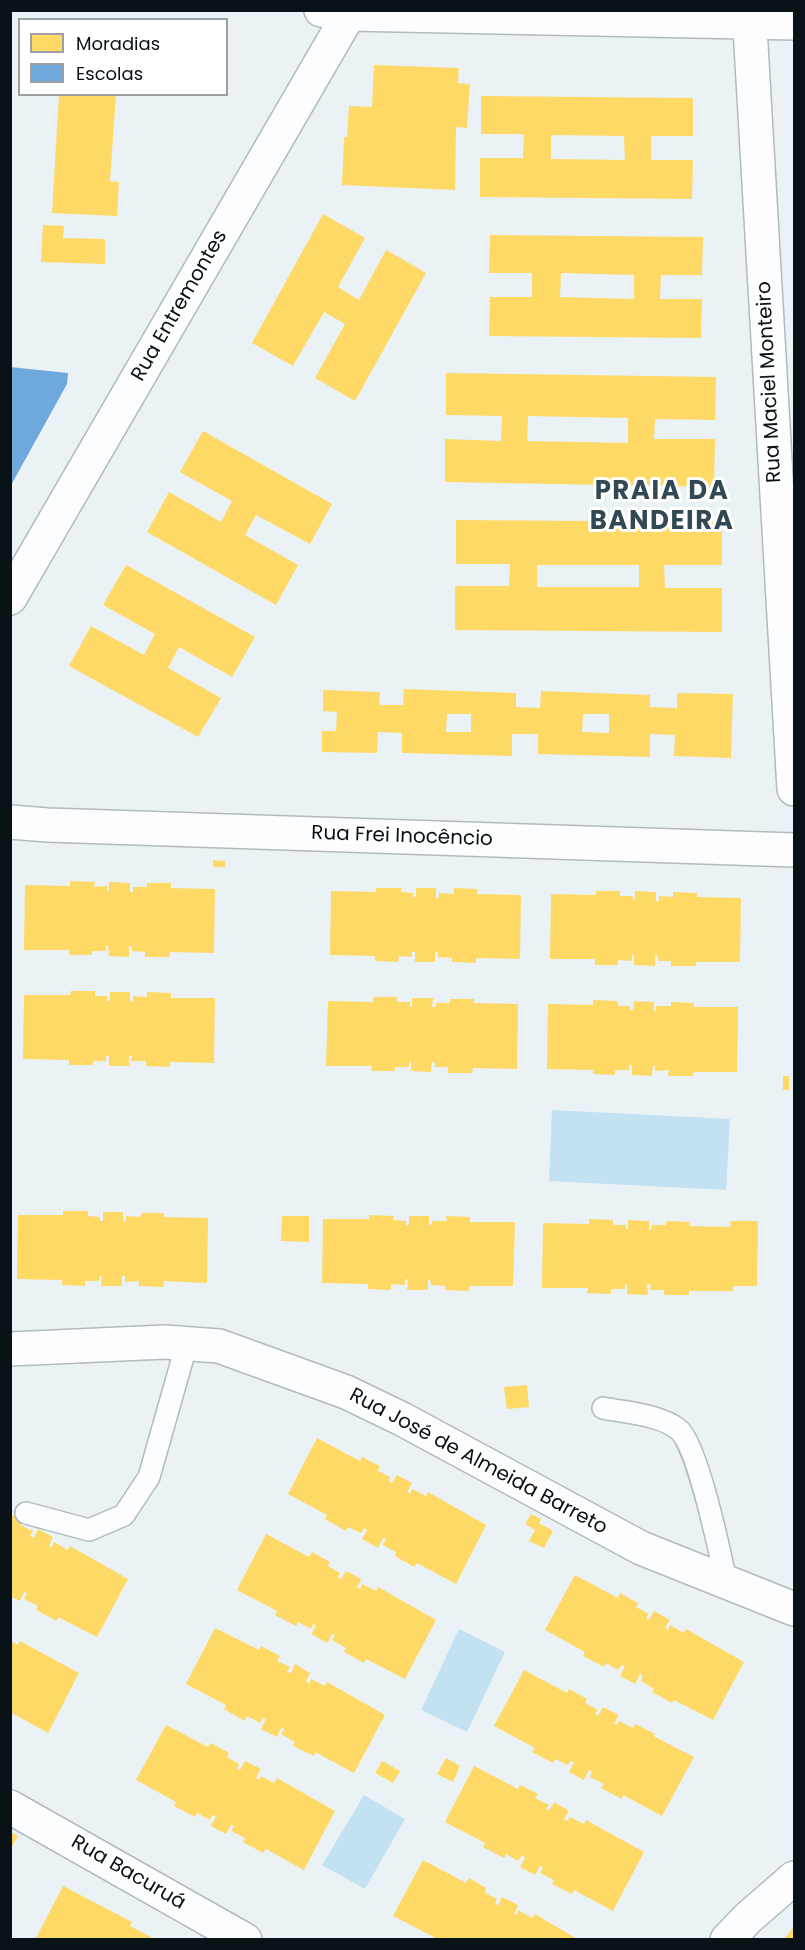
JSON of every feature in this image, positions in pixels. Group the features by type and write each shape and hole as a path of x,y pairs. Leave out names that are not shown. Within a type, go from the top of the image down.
{"street":[{"path":"335,12 749,17 795,23"},
{"name":"Rua Entremontes","path":"10,598 335,12"},
{"name":"Rua Maciel Monteiro","path":"749,17 795,789"},
{"name":"Rua Frei Inocêncio","path":"10,822 795,850"},
{"name":"Rua José de Almeida Barreto","path":"10,1349 165,1342 219,1346 346,1392 453,1446 641,1548 795,1609"},
{"name":"Rua Bacuruá","path":"10,1807 244,1940"},
{"path":"727,1940 748,1918 795,1878"}],"lane":[{"path":"26,1513 89,1530 124,1515 149,1477 187,1343"},
{"path":"603,1408 658,1419 679,1430 692,1449 726,1581"}],"shaded area":[{"path":"552,1110 730,1119 726,1190 549,1181"},
{"path":"459,1629 505,1652 467,1732 421,1710"},
{"path":"364,1795 405,1819 365,1889 322,1865"}],"building: Moradias":[{"path":"374,65 459,68 458,83 470,84 467,128 456,127 455,190 342,185 344,137 347,137 349,106 372,107"},
{"path":"59,96 116,96 110,181 119,182 117,216 52,213"},
{"path":"481,96 693,98 693,136 651,136 651,160 693,160 692,199 480,197 480,158 523,158 524,134 481,134","holes":["551,135 624,136 625,160 551,159"]},
{"path":"323,214 365,238 338,287 359,300 386,250 426,273 355,401 315,378 345,324 324,312 293,366 252,343"},
{"path":"43,225 64,226 63,238 105,239 105,264 41,262"},
{"path":"490,235 703,237 702,275 661,275 660,299 702,299 701,338 489,336 490,297 532,297 532,273 489,273","holes":["561,273 634,275 634,299 560,297"]},
{"path":"446,373 716,377 715,420 655,419 654,439 715,439 714,487 445,482 445,439 501,441 502,416 446,415","holes":["528,416 628,418 628,443 527,441"]},
{"path":"203,431 332,504 310,544 256,515 245,535 298,565 276,605 147,532 169,492 221,522 232,501 180,472"},
{"path":"456,520 722,522 722,565 664,565 665,588 722,588 722,632 455,630 455,586 509,586 510,564 456,564","holes":["537,565 639,565 639,587 537,587"]},
{"path":"126,565 255,637 232,677 179,647 168,668 221,698 198,737 69,666 91,626 144,655 155,634 103,605"},
{"path":"404,689 516,693 516,707 540,708 541,691 650,695 650,707 677,708 677,693 733,694 731,758 674,756 675,735 650,734 650,757 538,754 538,734 512,734 512,756 402,753 402,733 378,732 377,753 322,752 322,731 336,731 337,712 323,711 323,690 380,692 379,705 403,705","holes":["447,714 471,714 471,732 446,732","583,714 609,714 609,733 582,732"]},
{"path":"213,860 225,861 225,867 213,867"},
{"path":"70,881 95,882 94,887 107,886 107,891 109,891 109,882 130,883 130,892 133,892 133,887 147,887 147,883 171,883 171,888 215,889 214,953 170,952 170,957 145,957 145,952 132,951 132,947 129,946 129,957 109,956 108,946 106,946 106,951 92,951 92,955 69,955 69,950 24,950 25,885 70,886"},
{"path":"376,888 401,888 401,892 413,893 413,897 416,897 416,888 436,888 436,898 439,898 439,893 454,894 454,888 477,889 477,894 521,895 520,959 476,958 476,963 452,962 452,958 438,957 438,952 435,952 435,962 415,962 415,952 412,952 412,957 399,956 398,962 375,961 375,956 330,955 331,891 376,892"},
{"path":"596,891 620,891 620,896 633,896 633,901 635,891 656,892 656,901 659,901 659,896 673,897 673,892 697,893 697,897 741,898 740,962 696,962 696,966 671,966 671,961 658,961 658,956 655,955 655,966 634,965 634,955 632,955 632,961 618,960 618,965 595,965 595,959 550,959 551,894 596,895"},
{"path":"71,991 95,991 95,996 107,996 107,1001 110,1001 110,992 130,992 130,1001 133,1002 133,996 147,997 147,992 171,993 171,998 215,998 214,1063 170,1062 170,1067 146,1066 146,1061 131,1061 132,1056 129,1056 129,1066 109,1066 109,1056 106,1056 106,1061 93,1061 93,1065 69,1065 69,1060 23,1059 24,995 70,995"},
{"path":"373,997 397,997 397,1002 410,1002 410,1007 412,1007 412,998 433,998 432,1007 436,1007 436,1003 450,1003 450,999 474,999 474,1003 518,1004 517,1069 473,1068 472,1073 448,1073 448,1067 435,1067 435,1063 432,1062 431,1072 411,1071 411,1062 409,1062 409,1067 395,1067 395,1071 371,1071 372,1066 326,1066 328,1001 373,1002"},
{"path":"593,1000 617,1001 618,1006 630,1006 630,1010 633,1010 634,1001 654,1002 654,1011 656,1011 656,1006 671,1006 671,1002 694,1003 694,1007 738,1007 737,1072 694,1072 693,1076 668,1076 669,1070 655,1071 655,1066 653,1066 652,1076 632,1075 632,1065 629,1065 629,1070 615,1070 615,1075 593,1074 593,1070 547,1069 548,1004 593,1005"},
{"path":"783,1076 789,1076 789,1090 783,1090"},
{"path":"63,1211 88,1211 88,1216 100,1217 100,1221 103,1221 103,1212 123,1212 123,1221 126,1222 126,1216 141,1217 141,1213 164,1213 164,1217 208,1218 207,1283 163,1281 164,1287 139,1286 139,1281 125,1282 125,1276 122,1276 122,1286 101,1286 102,1276 99,1276 99,1281 85,1281 85,1286 62,1285 62,1280 17,1279 18,1215 63,1215"},
{"path":"369,1215 394,1216 393,1220 406,1221 406,1225 409,1225 409,1216 429,1216 429,1225 432,1221 447,1221 446,1216 470,1217 470,1222 515,1222 513,1286 469,1286 469,1291 445,1290 445,1286 431,1285 428,1280 428,1290 407,1290 408,1279 405,1280 405,1285 391,1284 391,1290 368,1289 368,1284 322,1283 323,1219 369,1219"},
{"path":"282,1216 309,1216 309,1242 281,1241"},
{"path":"589,1219 613,1220 613,1225 626,1225 626,1229 628,1229 628,1220 649,1221 649,1230 652,1225 666,1225 666,1221 689,1222 689,1226 731,1227 730,1221 758,1221 757,1286 733,1286 733,1291 689,1291 689,1295 664,1295 664,1290 650,1290 651,1285 647,1284 648,1295 627,1294 627,1284 625,1284 625,1289 611,1289 611,1294 587,1293 588,1288 542,1288 543,1223 589,1224"},
{"path":"527,1385 529,1407 507,1409 504,1387"},
{"path":"317,1438 360,1461 362,1457 380,1466 378,1471 390,1477 389,1482 392,1483 397,1475 412,1483 407,1492 410,1494 412,1489 426,1496 428,1492 486,1525 456,1584 417,1563 414,1567 395,1556 396,1552 383,1545 386,1539 383,1538 378,1548 362,1539 367,1530 364,1528 361,1533 348,1527 346,1531 325,1519 327,1515 288,1494"},
{"path":"10,1514 23,1521 20,1525 33,1531 30,1536 34,1538 38,1529 53,1537 49,1546 52,1547 54,1542 68,1550 70,1546 128,1579 97,1637 58,1617 57,1621 36,1610 38,1606 24,1599 27,1593 24,1592 20,1601 10,1596"},
{"path":"531,1514 541,1519 539,1523 553,1531 544,1548 529,1541 535,1530 525,1524"},
{"path":"266,1534 309,1557 312,1552 330,1562 328,1566 340,1573 338,1577 341,1579 346,1571 361,1579 357,1588 360,1589 362,1584 376,1591 378,1587 436,1620 405,1679 366,1659 364,1663 344,1652 346,1648 332,1640 335,1635 332,1634 328,1643 311,1634 316,1626 313,1624 311,1629 298,1622 296,1626 275,1615 277,1611 237,1590"},
{"path":"575,1575 618,1598 620,1593 638,1603 636,1607 649,1614 646,1618 649,1620 654,1611 670,1620 665,1628 668,1630 670,1625 684,1633 686,1629 744,1662 713,1720 674,1700 672,1703 652,1692 654,1689 641,1681 643,1676 640,1674 635,1684 620,1676 625,1666 622,1665 618,1670 606,1663 604,1667 583,1656 585,1652 545,1630"},
{"path":"215,1628 259,1650 261,1646 280,1656 277,1661 290,1667 287,1672 291,1673 295,1664 310,1673 306,1681 309,1684 311,1679 325,1686 327,1682 385,1715 354,1773 315,1752 314,1756 293,1746 295,1742 281,1734 284,1729 281,1728 277,1737 261,1729 266,1719 263,1718 260,1723 247,1716 245,1721 224,1709 226,1705 186,1684"},
{"path":"10,1641 18,1645 20,1641 79,1673 48,1733 10,1712"},
{"path":"524,1670 567,1693 569,1689 587,1699 585,1703 598,1710 595,1714 598,1716 603,1707 619,1715 614,1724 617,1725 619,1721 633,1728 635,1724 694,1757 662,1816 623,1795 622,1799 601,1788 604,1784 590,1777 592,1772 589,1770 584,1780 569,1772 574,1762 571,1761 568,1765 555,1759 553,1763 532,1752 535,1748 494,1726"},
{"path":"166,1725 208,1747 211,1743 229,1753 227,1757 239,1764 237,1769 240,1770 245,1761 261,1769 256,1778 259,1780 261,1776 274,1783 277,1778 335,1811 304,1870 266,1849 263,1853 243,1842 245,1838 231,1831 234,1826 231,1825 226,1834 211,1826 216,1816 212,1815 210,1820 197,1813 195,1817 174,1806 176,1802 136,1780"},
{"path":"446,1758 460,1766 453,1782 437,1774"},
{"path":"382,1761 400,1771 393,1783 375,1773"},
{"path":"474,1766 518,1789 520,1785 538,1794 535,1798 549,1805 546,1809 549,1811 554,1802 569,1811 564,1819 567,1821 570,1817 584,1824 586,1820 644,1852 613,1911 574,1890 572,1894 552,1884 554,1880 540,1873 543,1867 540,1866 535,1875 520,1867 525,1858 522,1855 518,1861 506,1854 504,1858 483,1847 485,1843 445,1822"},
{"path":"10,1832 18,1836 10,1850"},
{"path":"423,1860 466,1883 469,1878 486,1888 485,1893 497,1899 495,1903 498,1906 502,1897 518,1905 514,1914 517,1915 518,1910 532,1918 535,1914 579,1940 433,1940 434,1937 393,1916"},
{"path":"63,1886 132,1922 130,1926 151,1937 149,1940 35,1940"},
{"path":"794,1927 794,1940 783,1940"}],"building: Escolas":[{"path":"10,367 68,373 67,384 10,487"}],"district":[{"name":"PRAIA DA BANDEIRA","path":"662,507"}]}
